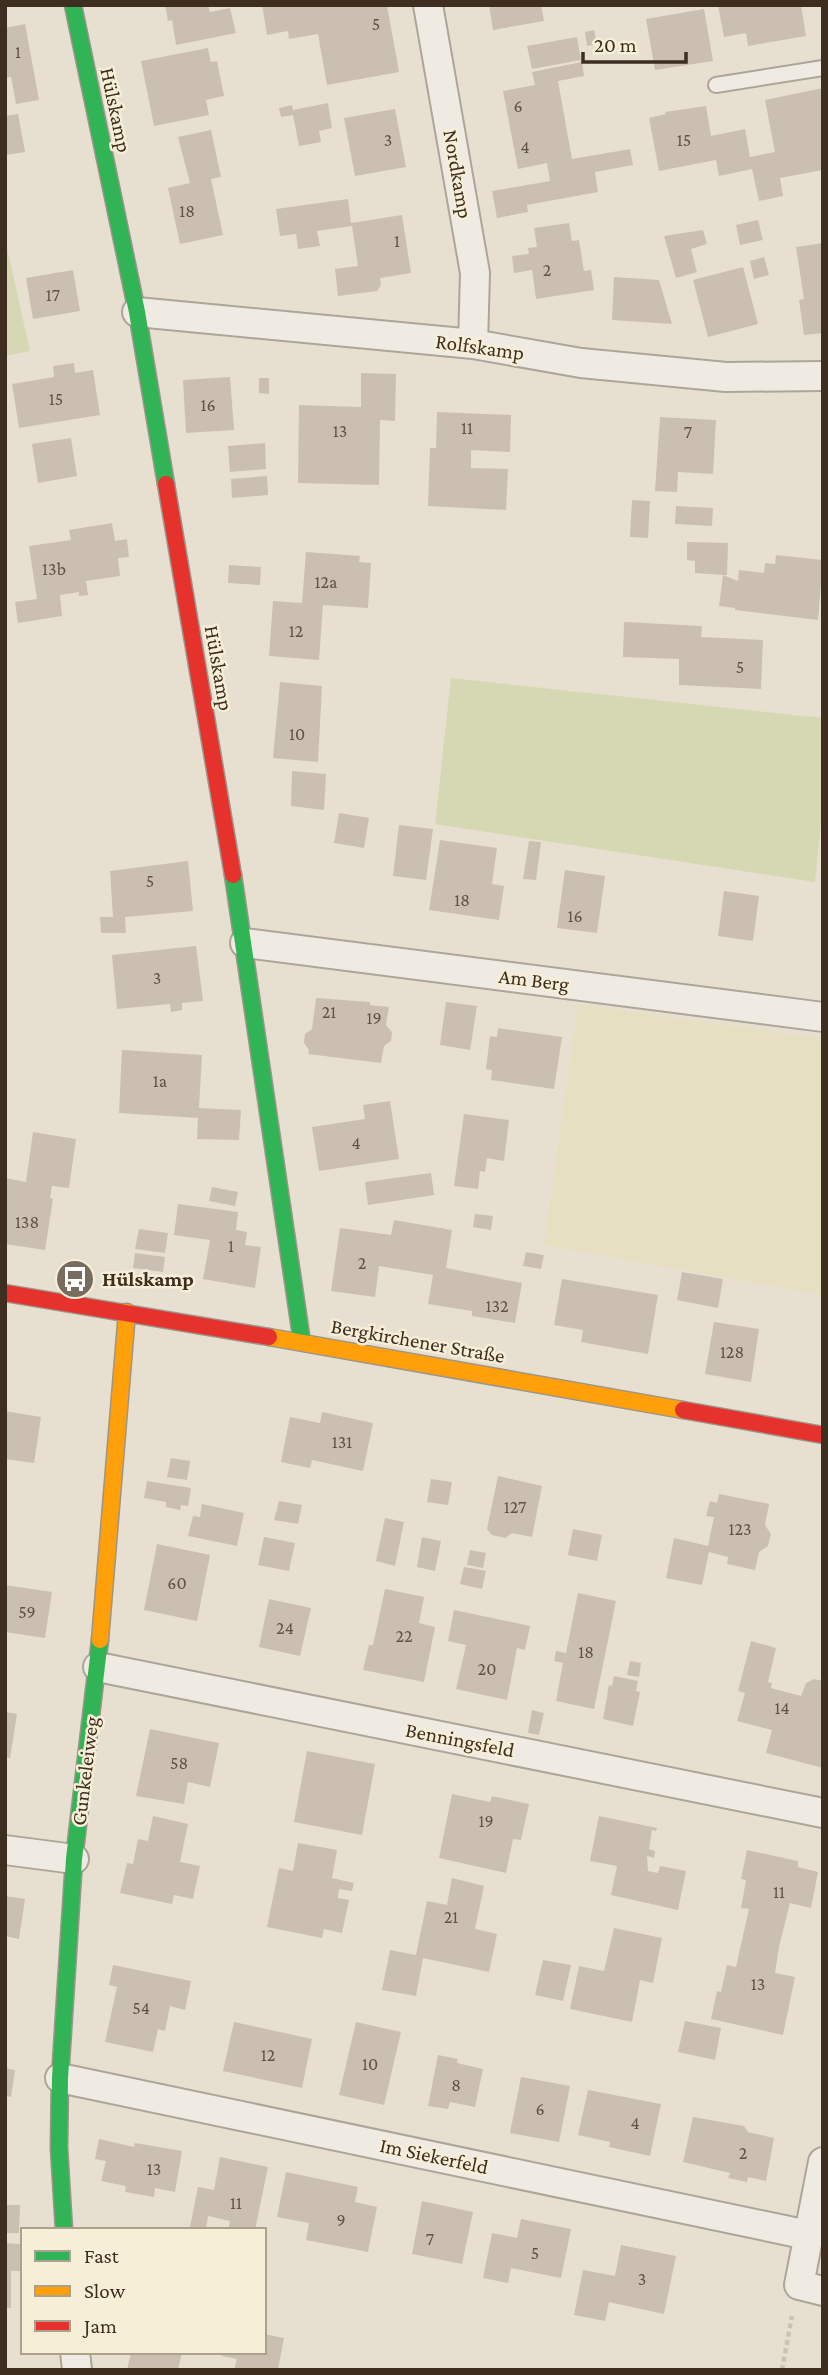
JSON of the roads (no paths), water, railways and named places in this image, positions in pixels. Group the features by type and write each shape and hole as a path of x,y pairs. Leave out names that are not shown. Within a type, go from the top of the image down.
{"street":[{"name":"Hülskamp","path":"73,5 137,312 245,943 302,1342"},
{"name":"Nordkamp","path":"428,5 475,273 473,344"},
{"name":"Rolfskamp","path":"137,312 473,344 581,362 726,377 823,376"},
{"name":"Am Berg","path":"245,943 823,1017"},
{"name":"Bergkirchener Straße","path":"5,1293 302,1342 823,1435"},
{"name":"Gunkeleiweg","path":"64,2228 59,2148 60,2078 74,1859 98,1667 127,1312"},
{"name":"Benningsfeld","path":"98,1667 823,1813"},
{"path":"5,1850 74,1859"},
{"name":"Im Siekerfeld","path":"60,2078 808,2235"},
{"path":"811,2288 808,2235 823,2162"}],"lane":[{"path":"716,85 823,68"}],"place":[{"name":"Hülskamp","path":"75,1279"}]}
